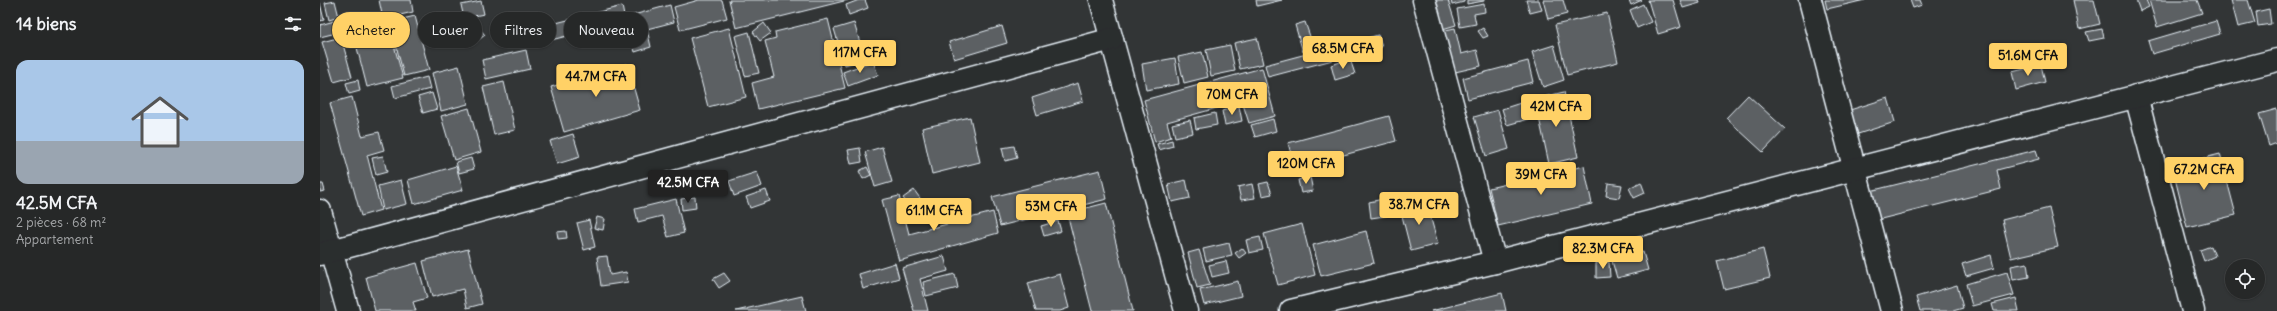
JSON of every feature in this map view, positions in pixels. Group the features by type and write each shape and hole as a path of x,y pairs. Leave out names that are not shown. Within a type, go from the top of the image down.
{"street":[{"path":"1101,0 1186,311"},
{"path":"1424,0 1495,262"},
{"path":"1810,0 1892,311"},
{"path":"326,253 1112,39"},
{"path":"1291,311 1495,262 2277,60"},
{"path":"2136,96 2193,311"},
{"path":"320,211 326,253 348,311"}],"building":[{"path":"379,0 411,0 413,12 382,12"},
{"path":"699,0 722,0 727,18 680,30 674,7"},
{"path":"729,0 848,0 736,28"},
{"path":"859,0 865,0 868,8 849,15 846,5"},
{"path":"1256,0 1282,0 1257,6"},
{"path":"1431,0 1448,0 1456,25 1439,30"},
{"path":"1451,0 1464,0 1464,2 1452,5"},
{"path":"1467,0 1484,0 1484,1 1467,4"},
{"path":"1526,0 1539,0 1542,10 1530,13"},
{"path":"1543,0 1563,0 1567,14 1548,19"},
{"path":"1629,0 1642,0 1631,5"},
{"path":"1648,0 1673,0 1681,27 1658,34"},
{"path":"1680,0 1699,0 1700,3 1683,8"},
{"path":"1825,0 1865,0 1827,9"},
{"path":"1910,0 1920,0 1922,5 1913,8"},
{"path":"2073,0 2094,0 2100,24 2079,29"},
{"path":"2136,0 2146,0 2149,7 2140,11"},
{"path":"2149,0 2197,0 2202,13 2157,27"},
{"path":"2231,0 2248,0 2255,23 2238,27"},
{"path":"335,1 338,12 332,12 332,19 329,20 325,3"},
{"path":"481,1 484,14 482,14 482,12 463,12 461,5"},
{"path":"320,3 324,20 320,21"},
{"path":"1484,4 1485,12 1474,14 1476,24 1460,27 1457,9"},
{"path":"1643,4 1651,22 1637,28 1630,10"},
{"path":"670,5 674,22 648,29 648,12 644,12"},
{"path":"622,6 623,12 599,12"},
{"path":"2269,9 2271,24 2258,26 2256,12"},
{"path":"1607,13 1618,62 1567,75 1555,25"},
{"path":"415,16 418,28 418,48 423,48 429,70 404,76 397,48 410,48 410,17"},
{"path":"828,19 845,88 758,109 752,83 774,77 765,41 776,38 775,32"},
{"path":"564,21 564,37 556,39 556,23"},
{"path":"2216,21 2220,34 2152,54 2148,41"},
{"path":"332,22 332,34 320,37 320,25"},
{"path":"1305,22 1314,48 1303,52 1295,25"},
{"path":"764,23 771,33 760,41 753,32"},
{"path":"854,23 865,59 845,65 834,29"},
{"path":"1002,26 1007,43 954,59 949,42"},
{"path":"729,28 746,97 708,107 690,38"},
{"path":"1455,28 1461,54 1477,50 1481,66 1451,73 1441,31"},
{"path":"1483,28 1488,36 1483,38 1478,31"},
{"path":"2102,29 2104,38 2089,41 2086,32"},
{"path":"749,32 759,73 745,76 735,36"},
{"path":"648,34 651,47 648,48"},
{"path":"1378,35 1382,47 1268,77 1265,65"},
{"path":"1257,38 1263,64 1240,69 1234,43"},
{"path":"332,39 332,48 344,48 352,77 334,82 322,42"},
{"path":"1230,45 1235,71 1211,76 1206,50"},
{"path":"1554,45 1564,80 1543,87 1532,52"},
{"path":"357,48 395,48 403,78 367,87"},
{"path":"634,48 648,48 635,52"},
{"path":"526,50 530,69 486,79 482,60"},
{"path":"1202,52 1208,77 1184,83 1178,57"},
{"path":"1175,58 1179,84 1146,90 1142,64"},
{"path":"1350,59 1355,74 1335,80 1331,65"},
{"path":"873,61 878,75 848,86 843,72"},
{"path":"1528,61 1533,82 1468,99 1463,78"},
{"path":"627,64 640,110 564,132 551,87"},
{"path":"2041,65 2045,82 2016,90 2012,72"},
{"path":"459,66 468,104 441,111 432,73"},
{"path":"1262,68 1275,116 1249,123 1242,101 1167,122 1171,137 1155,142 1144,100"},
{"path":"427,77 430,89 395,98 392,86"},
{"path":"358,80 360,91 349,94 346,83"},
{"path":"504,82 515,130 494,135 483,87"},
{"path":"1078,83 1083,101 1037,115 1032,98"},
{"path":"1564,92 1578,157 1549,164 1535,99"},
{"path":"432,93 437,109 423,113 418,97"},
{"path":"1748,95 1785,129 1763,152 1726,118"},
{"path":"352,97 362,136 379,132 384,150 367,155 381,210 361,216 330,103"},
{"path":"1888,98 1895,122 1858,134 1850,110"},
{"path":"1530,100 1535,117 1507,125 1502,109"},
{"path":"1239,106 1242,121 1225,125 1222,111"},
{"path":"469,108 481,152 454,160 441,116"},
{"path":"2277,109 2277,143 2269,146 2259,114"},
{"path":"1498,110 1509,149 1486,156 1474,117"},
{"path":"1215,113 1217,125 1196,129 1194,118"},
{"path":"1389,116 1396,141 1295,168 1288,143"},
{"path":"970,117 980,162 932,174 922,128"},
{"path":"1273,119 1276,131 1255,137 1251,125"},
{"path":"1190,120 1193,133 1175,137 1172,124"},
{"path":"573,134 580,157 557,164 550,141"},
{"path":"1172,140 1173,146 1159,150 1157,144"},
{"path":"1014,146 1017,158 1005,161 1002,148"},
{"path":"882,147 892,182 875,187 865,152"},
{"path":"860,148 862,162 851,164 848,150"},
{"path":"2036,150 2039,159 1997,170 2001,189 1877,220 1870,191"},
{"path":"2220,154 2236,215 2187,227 2172,166"},
{"path":"383,156 387,172 376,175 372,158"},
{"path":"471,158 474,169 459,173 456,162"},
{"path":"456,166 463,190 414,204 408,180"},
{"path":"1584,166 1592,204 1498,226 1489,188"},
{"path":"867,167 871,175 863,179 859,171"},
{"path":"1100,170 1107,199 1000,226 992,197"},
{"path":"757,172 762,186 734,196 729,181"},
{"path":"1310,177 1313,191 1301,193 1298,180"},
{"path":"401,180 407,204 383,210 378,186"},
{"path":"1186,180 1190,198 1172,202 1168,184"},
{"path":"1268,182 1272,194 1262,196 1259,184"},
{"path":"1641,182 1645,193 1634,198 1629,188"},
{"path":"1608,183 1622,185 1619,198 1606,196"},
{"path":"320,184 323,184 325,191 320,192"},
{"path":"1252,184 1255,198 1241,200 1238,187"},
{"path":"766,190 770,201 750,208 746,197"},
{"path":"914,190 930,212 919,220 903,198"},
{"path":"899,196 909,234 993,212 998,233 899,261 882,200"},
{"path":"695,197 696,208 682,210 681,199"},
{"path":"1388,198 1391,215 1371,218 1369,202"},
{"path":"676,199 684,233 668,237 662,216 638,222 635,209"},
{"path":"1426,201 1438,244 1411,251 1400,208"},
{"path":"1106,203 1133,311 1092,311 1067,213"},
{"path":"2049,208 2058,247 2011,258 2002,220"},
{"path":"597,217 605,219 603,230 594,228"},
{"path":"589,220 595,247 584,250 577,223"},
{"path":"1058,221 1061,231 1044,236 1041,226"},
{"path":"1302,224 1315,275 1278,285 1264,234"},
{"path":"566,231 567,238 558,239 557,232"},
{"path":"1366,231 1374,263 1321,276 1313,245"},
{"path":"1260,237 1263,250 1249,253 1246,240"},
{"path":"1229,243 1232,255 1206,261 1203,249"},
{"path":"2211,246 2215,256 2204,261 2200,250"},
{"path":"1242,248 1246,253 1239,258 1235,253"},
{"path":"468,249 482,304 467,308 463,289 432,297 423,261"},
{"path":"1763,249 1770,278 1724,289 1717,261"},
{"path":"1199,250 1210,285 1197,288 1188,253"},
{"path":"1643,252 1648,270 1617,278 1612,261"},
{"path":"1991,255 1994,268 1966,276 1962,264"},
{"path":"607,256 610,275 626,272 628,282 601,286 597,257"},
{"path":"944,256 948,271 920,279 928,311 914,311 902,268"},
{"path":"1226,261 1229,273 1212,277 1209,265"},
{"path":"1609,262 1610,277 1596,278 1596,263"},
{"path":"417,263 427,298 413,302 416,311 375,311 366,277"},
{"path":"895,263 899,278 863,289 859,274"},
{"path":"2027,263 2029,277 2013,280 2011,266"},
{"path":"2007,272 2014,295 1972,306 1966,284"},
{"path":"724,273 730,281 719,288 713,279"},
{"path":"955,274 958,288 926,296 923,282"},
{"path":"1060,274 1069,308 1060,311 1036,311 1028,283"},
{"path":"1238,281 1241,296 1204,305 1200,290"},
{"path":"1957,285 1963,308 1953,311 1920,311 1916,297"},
{"path":"1502,293 1506,311 1431,311"},
{"path":"802,296 806,311 736,311"},
{"path":"2016,298 2019,311 1994,311 1992,304"}]}
